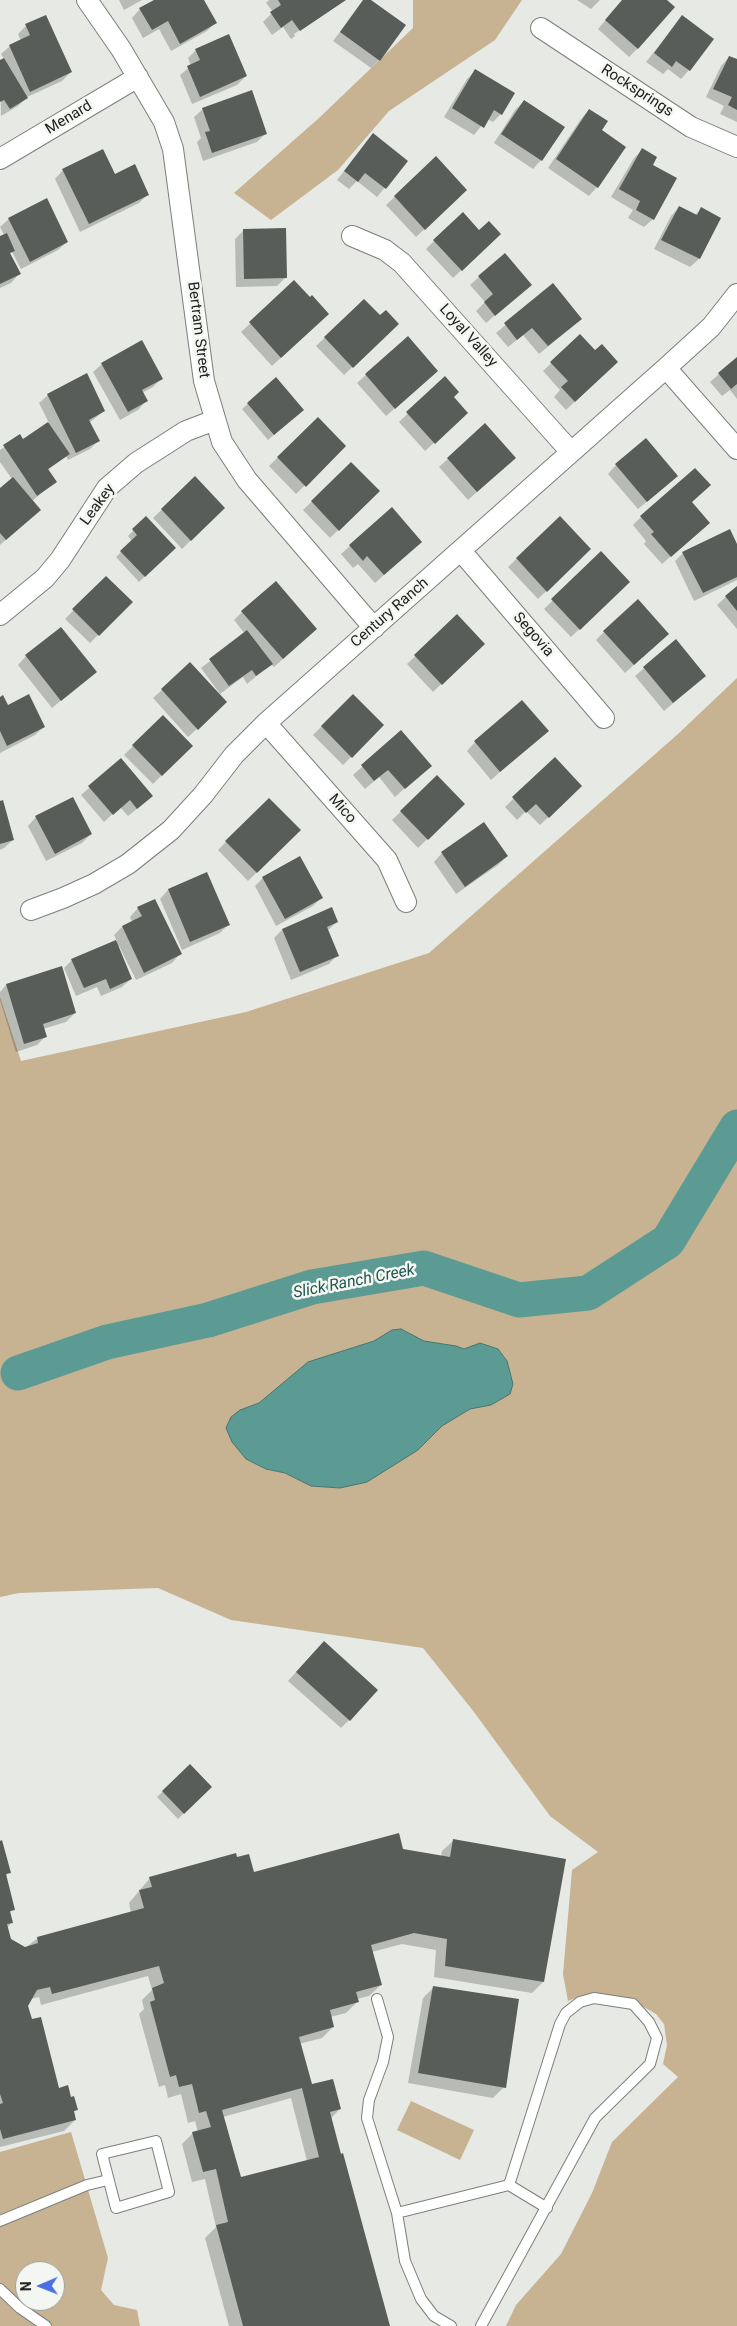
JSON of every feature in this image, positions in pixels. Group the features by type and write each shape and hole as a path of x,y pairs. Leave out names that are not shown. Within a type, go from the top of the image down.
{"street":[{"name":"Bertram Street","path":"88,0 138,77 164,122 173,149 204,381 222,442 247,480 374,628"},
{"name":"Rocksprings","path":"541,28 691,126 737,147"},
{"name":"Menard","path":"0,159 138,77"},
{"name":"Loyal Valley","path":"352,236 386,250 402,263 571,452"},
{"name":"Century Ranch","path":"31,910 94,884 128,864 171,830 203,796 234,755 266,723 666,368 711,327 737,294"},
{"path":"666,368 737,450"},
{"name":"Leakey","path":"0,615 46,578 107,488 136,463 186,431 215,420"},
{"name":"Segovia","path":"461,551 604,718"},
{"name":"Mico","path":"266,723 387,860 406,902"}],"lane":[{"path":"481,2326 595,2118 650,2064 657,2038 649,2022 633,2004 594,1998 580,2002 566,2013 509,2185"},
{"path":"377,1999 388,2037 383,2062 369,2100 366,2118 397,2213 405,2261 421,2299 434,2316 451,2326"},
{"path":"156,2141 169,2192 116,2208 108,2180 102,2154 156,2141"},
{"path":"0,2221 87,2185 108,2180"},
{"path":"397,2213 509,2185 547,2208"},
{"path":"0,2289 20,2308 46,2326"}],"shaded area":[{"path":"413,0 522,0 495,40 389,111 338,170 271,220 234,193 319,118 413,28"},
{"path":"737,678 737,2326 506,2326 516,2305 561,2254 592,2193 612,2142 678,2077 663,2064 667,2045 664,2024 656,2014 635,2002 592,1995 580,1996 568,2001 563,1974 572,1870 598,1852 550,1816 474,1712 423,1648 231,1620 158,1588 19,1593 0,1597 0,997 21,1061 246,1012 429,953 678,734"},
{"path":"411,2101 474,2130 460,2160 397,2130"},
{"path":"71,2132 108,2258 101,2290 114,2305 137,2310 140,2326 0,2326 0,2152"}],"water":[{"path":"401,1329 424,1341 464,1349 480,1343 498,1349 507,1361 513,1384 510,1394 491,1405 470,1409 442,1426 418,1450 367,1482 340,1488 311,1486 285,1473 266,1469 246,1459 232,1442 226,1428 231,1417 240,1410 259,1403 308,1362 374,1341 392,1330"}],"building":[{"path":"154,0 204,0 217,23 180,44 168,21 152,30 139,8"},
{"path":"278,0 346,0 300,31 292,20 281,28 270,12 281,5"},
{"path":"363,0 371,0 406,25 380,61 340,32"},
{"path":"622,0 667,0 675,7 638,49 605,20"},
{"path":"46,15 72,72 30,92 9,45 30,35 25,24"},
{"path":"682,15 714,39 690,71 676,61 672,67 654,53"},
{"path":"229,34 247,76 200,97 187,66 200,60 195,49"},
{"path":"729,56 737,59 737,110 728,105 732,97 713,89"},
{"path":"4,58 28,98 10,109 4,100 0,102 0,60"},
{"path":"475,69 515,93 502,115 494,110 484,128 452,108"},
{"path":"252,90 267,134 212,153 205,132 210,131 202,108"},
{"path":"524,100 565,127 542,161 501,134"},
{"path":"589,109 608,121 602,130 626,147 598,188 556,159"},
{"path":"373,133 408,161 386,189 365,173 358,182 344,171"},
{"path":"642,148 657,157 653,165 677,178 654,220 636,210 640,201 619,189"},
{"path":"103,149 115,174 135,164 149,195 89,224 62,169"},
{"path":"436,156 467,190 425,230 394,196"},
{"path":"47,198 68,242 30,262 8,218"},
{"path":"679,206 697,215 701,207 721,218 700,259 661,240"},
{"path":"463,212 479,230 489,221 501,234 462,271 433,240"},
{"path":"286,228 287,278 244,279 243,229"},
{"path":"7,233 15,251 10,253 21,274 0,284 0,236"},
{"path":"505,253 532,285 495,316 484,302 493,294 478,276"},
{"path":"294,280 310,297 312,295 329,314 281,358 249,322"},
{"path":"553,283 582,319 548,346 532,328 517,340 504,323"},
{"path":"364,299 380,315 386,310 399,324 353,368 324,337"},
{"path":"580,334 595,350 602,344 618,362 575,402 561,387 568,381 550,362"},
{"path":"408,336 438,371 395,409 365,374"},
{"path":"142,340 163,379 142,390 148,401 128,412 101,363"},
{"path":"737,357 737,384 731,389 718,373"},
{"path":"87,373 105,411 89,420 100,441 76,453 47,394"},
{"path":"445,376 459,392 454,397 468,413 435,444 406,412"},
{"path":"276,377 304,410 274,435 247,403"},
{"path":"318,417 346,446 306,487 277,457"},
{"path":"48,422 70,454 48,469 57,482 37,496 3,445 20,434 23,439"},
{"path":"485,423 516,458 477,492 447,458"},
{"path":"646,438 678,476 647,502 615,464"},
{"path":"351,462 380,491 339,531 311,501"},
{"path":"695,468 711,485 692,502 710,523 671,557 651,534 654,532 640,516"},
{"path":"195,476 225,508 191,541 161,509"},
{"path":"13,477 41,510 6,540 0,533 0,488"},
{"path":"392,507 422,542 384,575 367,556 363,561 349,545"},
{"path":"146,516 176,548 145,577 120,551 137,535 132,529"},
{"path":"560,516 591,549 547,592 516,558"},
{"path":"730,529 737,544 737,577 703,593 682,552"},
{"path":"601,551 630,582 580,630 551,599"},
{"path":"106,576 133,602 99,636 72,609"},
{"path":"276,581 317,629 283,659 241,611"},
{"path":"737,586 737,611 725,596"},
{"path":"638,599 669,634 634,665 603,631"},
{"path":"457,614 485,644 442,685 414,655"},
{"path":"61,627 97,672 61,701 25,655"},
{"path":"247,630 273,664 256,676 252,670 229,686 209,659"},
{"path":"676,639 706,676 673,703 643,667"},
{"path":"190,662 227,702 198,730 161,689"},
{"path":"29,694 45,727 7,746 0,731 0,697 3,695 8,705"},
{"path":"353,694 384,725 352,758 321,726"},
{"path":"522,700 549,731 500,772 474,741"},
{"path":"163,715 193,746 162,776 132,745"},
{"path":"401,730 432,766 405,789 388,770 374,781 361,765"},
{"path":"555,757 582,786 549,818 536,804 526,813 512,797"},
{"path":"121,758 153,796 137,809 130,800 113,815 88,786"},
{"path":"437,775 465,804 428,840 400,811"},
{"path":"73,797 92,834 55,854 35,816"},
{"path":"269,798 301,830 257,873 225,841"},
{"path":"3,800 14,840 0,844 0,801"},
{"path":"484,822 508,856 465,887 441,852"},
{"path":"300,856 323,898 285,919 262,877"},
{"path":"207,872 230,925 190,942 168,889"},
{"path":"155,899 182,954 144,973 122,926 142,916 137,907"},
{"path":"332,907 338,922 327,927 339,956 300,972 282,929"},
{"path":"116,940 132,979 110,989 106,979 84,988 71,959"},
{"path":"62,966 76,1013 43,1024 47,1037 24,1044 6,984"},
{"path":"324,1641 378,1690 350,1721 296,1672"},
{"path":"190,1764 212,1787 184,1814 162,1791"},
{"path":"399,1833 403,1849 450,1857 453,1839 566,1859 544,1982 445,1966 447,1939 414,1933 371,1945 382,1985 356,1992 359,2002 330,2010 334,2027 299,2037 312,2084 333,2079 341,2109 330,2112 390,2326 243,2326 216,2225 228,2222 216,2169 203,2172 192,2132 211,2127 206,2111 199,2113 192,2084 179,2087 176,2075 170,2077 150,2002 155,2000 152,1988 164,1983 159,1966 52,1994 50,1987 37,1990 28,2006 32,2019 41,2017 59,2088 68,2085 71,2097 74,2096 78,2110 74,2111 76,2120 3,2139 0,2129 0,2104 3,2103 0,2094 0,1841 2,1840 11,1873 6,1874 15,1910 10,1911 13,1923 7,1924 11,1939 25,1947 38,1943 37,1937 144,1908 139,1890 152,1887 149,1877 236,1853 237,1857 249,1854 254,1872","holes":["302,2088 319,2157 241,2177 222,2110"]},
{"path":"433,1986 519,1999 506,2088 418,2073"}],"waterway":[{"name":"Slick Ranch Creek","path":"18,1373 107,1342 208,1320 312,1287 424,1268 519,1300 588,1293 668,1241 737,1127"}]}
